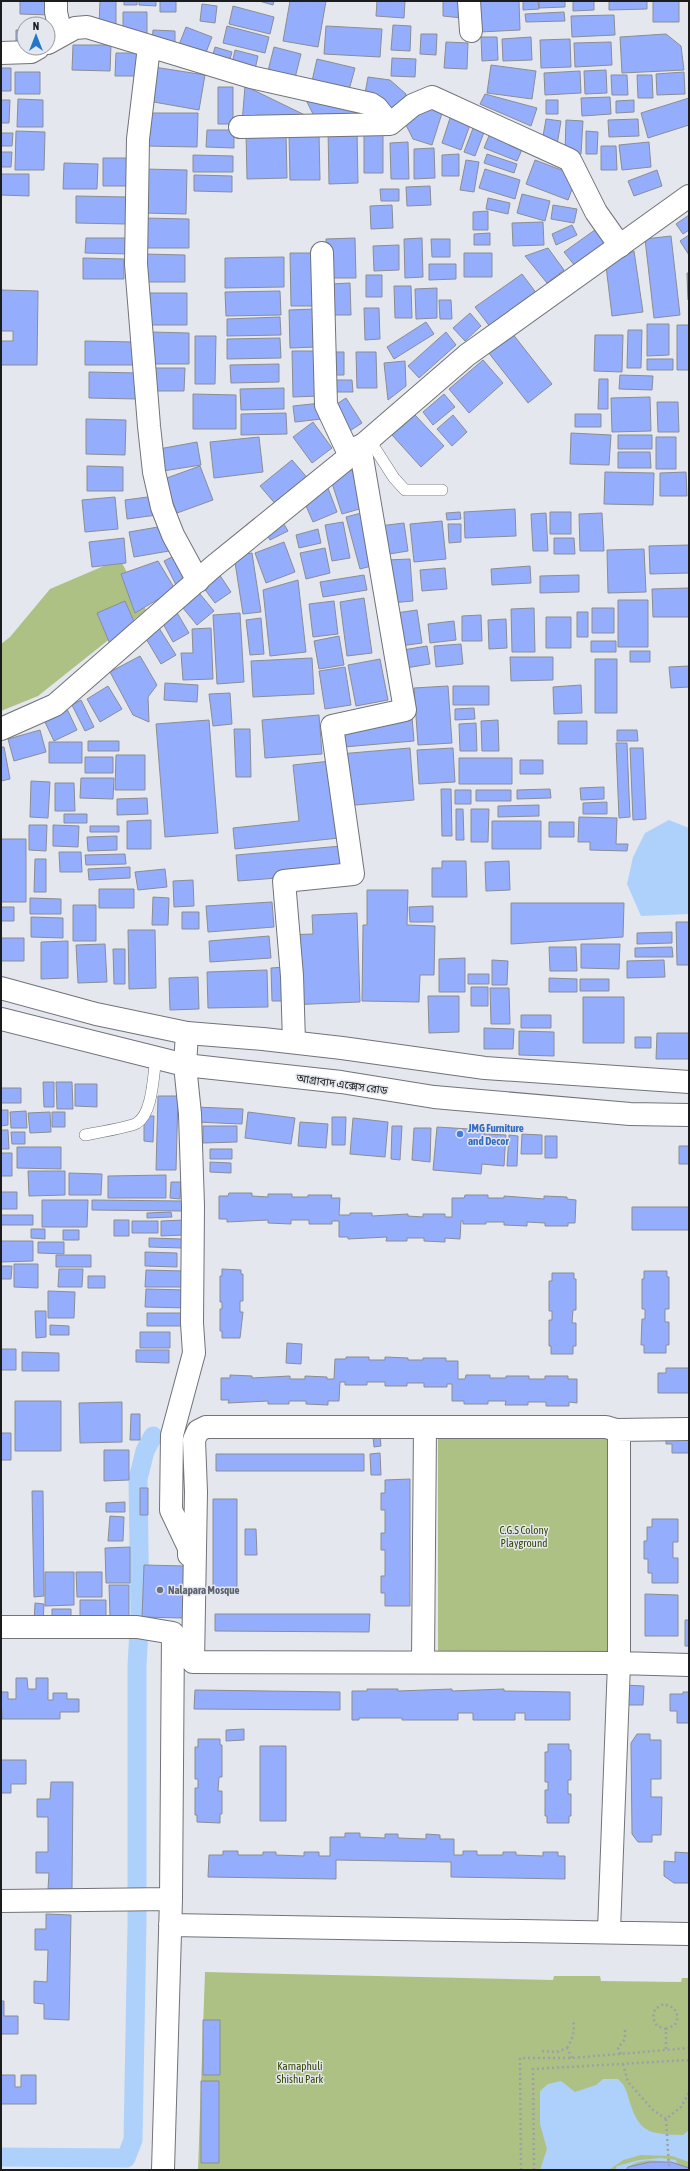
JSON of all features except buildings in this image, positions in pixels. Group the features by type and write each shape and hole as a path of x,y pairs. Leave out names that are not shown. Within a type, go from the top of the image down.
{"street":[{"path":"56,1 56,16"},
{"path":"469,1 471,31"},
{"path":"56,38 81,26 251,77 371,104 377,108 390,124"},
{"path":"149,47 138,139 136,264 149,426 154,472 162,507 173,535 198,581"},
{"path":"1,53 16,52"},
{"path":"240,127 390,124 413,105 432,97 570,160 596,212 620,246"},
{"path":"1,729 55,705 198,581 360,447 467,355 689,196"},
{"path":"294,1042 292,976 284,881 354,874 332,726 404,710 360,447 326,405 322,252"},
{"path":"1,988 96,1014 187,1034 294,1042 485,1068 689,1082"},
{"name":"আগ্রাবাদ এক্সেস রোড","path":"1,1019 185,1065 341,1082 434,1097 630,1114 689,1115"},
{"path":"1,1627 137,1627 169,1632 187,1623 189,1548 171,1510 172,1435 194,1353 192,1323 193,1206 190,1114 185,1065 187,1034"},
{"path":"689,1429 616,1430 606,1426 206,1427 198,1431 194,1440 196,1492 193,1662 619,1663 689,1665"},
{"path":"423,1662 425,1427"},
{"path":"609,1931 619,1663 619,1436 616,1430"},
{"path":"163,2170 170,1924 169,1632"},
{"path":"1,1901 170,1899"},
{"path":"170,1924 609,1931 689,1934"}],"lane":[{"path":"360,447 405,490 442,490"},
{"path":"85,1135 137,1123 146,1111 151,1096 156,1058"}],"path":[{"path":"664,2004 674,2008 678,2016 674,2025 666,2029 657,2026 653,2018 655,2009 664,2004"},
{"path":"542,2051 557,2052 567,2048 573,2038 575,2029 573,2020"},
{"path":"666,2029 666,2050"},
{"path":"621,2054 618,2048 625,2039 625,2030"},
{"path":"567,2048 572,2058"},
{"path":"521,2170 520,2058 572,2058 689,2048"},
{"path":"534,2170 533,2069 689,2060"},
{"path":"623,2064 628,2082 653,2110 666,2119"},
{"path":"666,2119 681,2107 689,2093"},
{"path":"666,2119 670,2167"}],"green space":[{"path":"120,559 146,610 38,696 1,711 1,644 10,637 50,589"},
{"name":"C.G.S Colony Playground","path":"611,1420 611,1652 438,1653 438,1421"},
{"name":"Karnaphuli Shishu Park","path":"205,1972 553,1980 554,1976 600,1976 601,1981 681,1982 682,1978 689,1978 689,2170 198,2170"}],"water":[{"path":"669,820 689,828 689,914 641,916 627,884 633,857 645,833"},
{"path":"603,2079 618,2079 623,2084 634,2114 643,2127 649,2131 663,2134 683,2135 689,2130 689,2162 672,2156 641,2155 623,2160 609,2170 540,2170 547,2149 540,2124 540,2091 548,2084 561,2081 575,2092 596,2085"},
{"path":"661,2158 676,2160 677,2164 657,2161 643,2161 626,2170 615,2170 617,2166 639,2160"}],"waterway":[{"path":"1,2157 126,2158 133,2140 137,1923 137,1665 140,1613 138,1479 145,1451 153,1436"}],"place":[{"name":"JMG Furniture and Decor","path":"460,1134"},
{"name":"Nalapara Mosque","path":"160,1590"}]}
